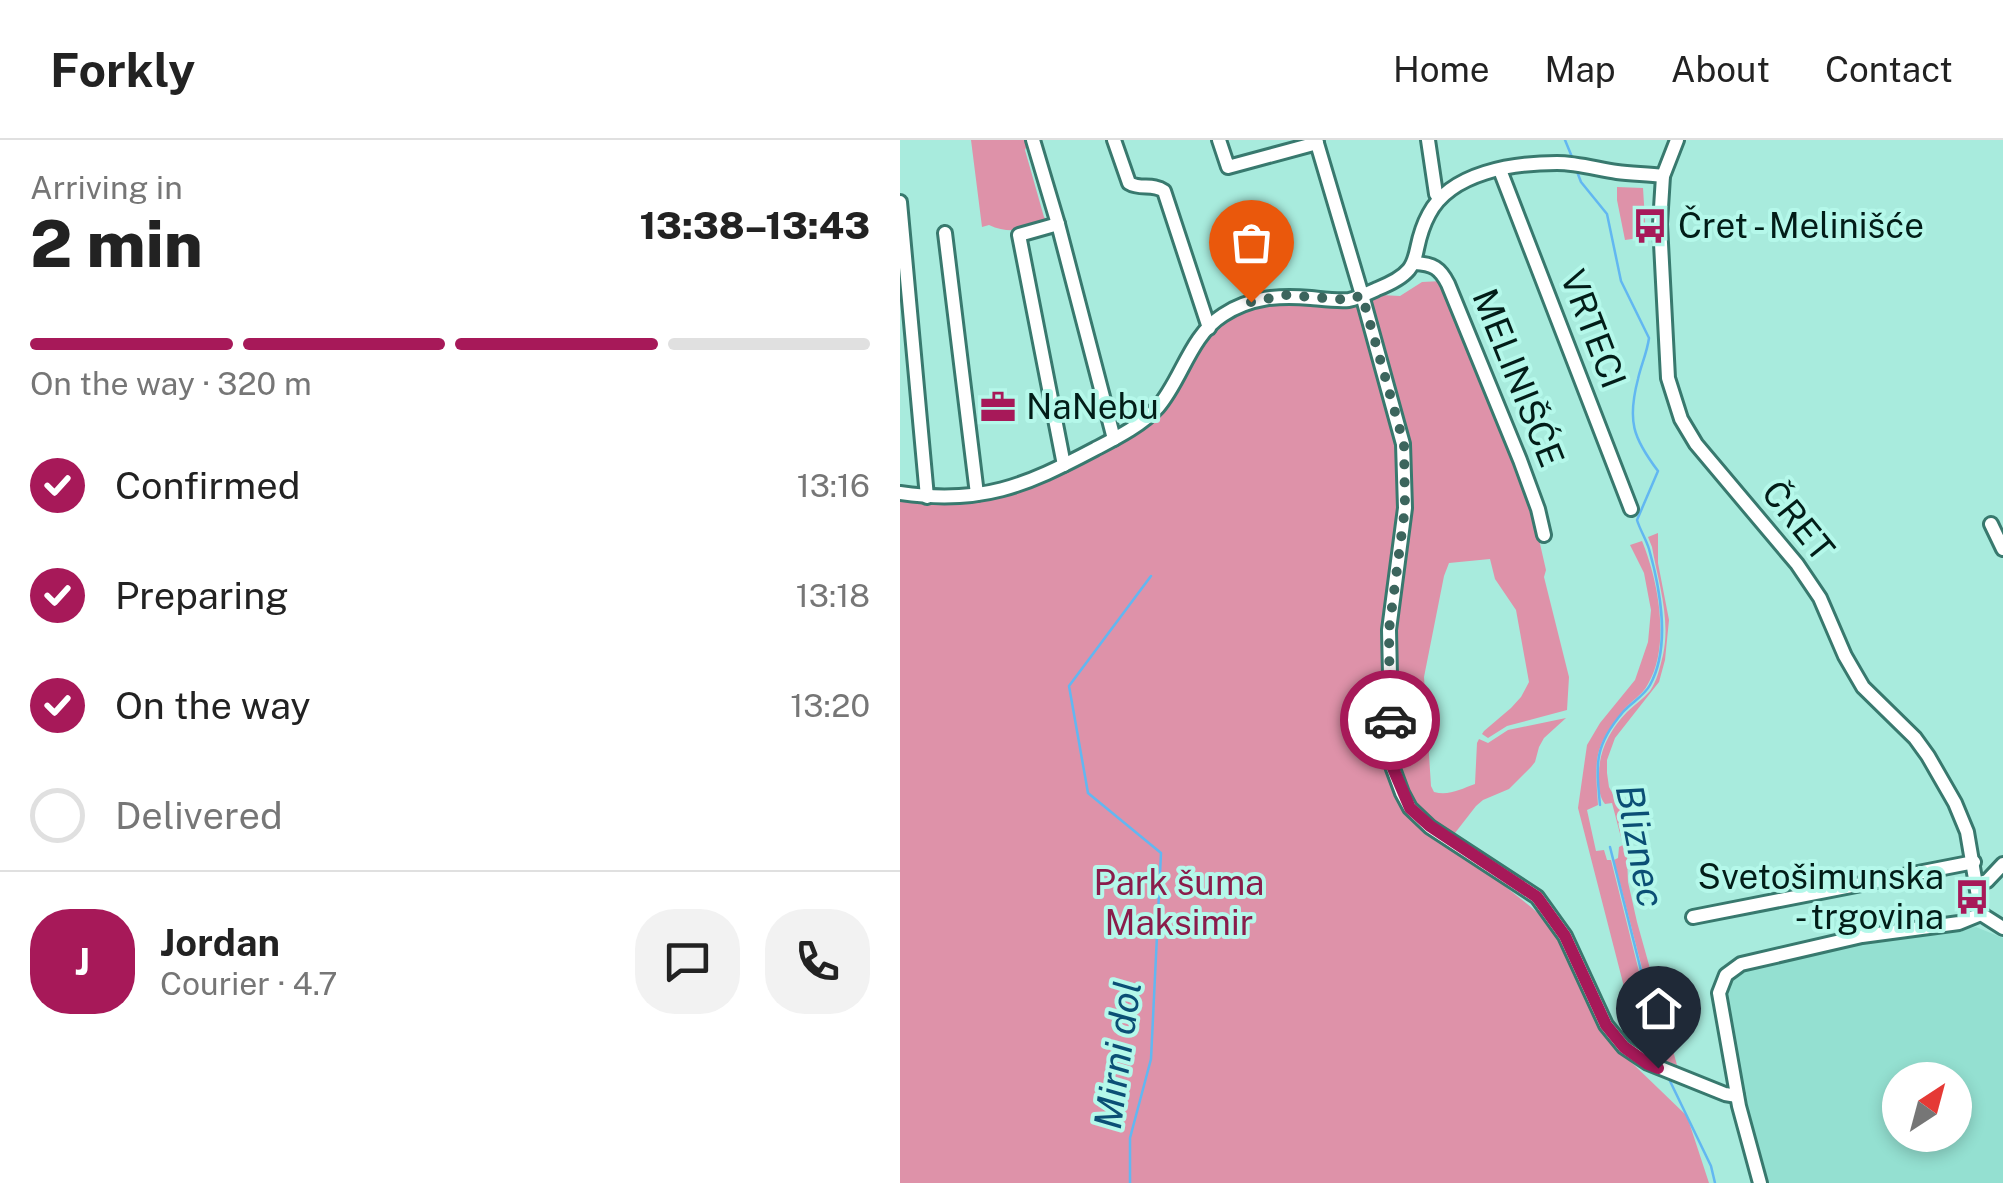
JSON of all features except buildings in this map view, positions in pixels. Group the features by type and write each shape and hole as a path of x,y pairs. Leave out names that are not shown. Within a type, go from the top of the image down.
{"street":[{"path":"1033,140 1114,439"},
{"path":"1114,140 1129,183 1164,190 1209,328"},
{"path":"1218,140 1228,167 1317,142 1362,295 1404,444 1405,508 1389,630 1392,766 1410,808 1430,826 1537,897 1565,936 1606,1025 1624,1047 1648,1064 1737,1096"},
{"path":"1428,140 1439,199"},
{"name":"ČRET","path":"1676,140 1662,176 1660,224 1668,378 1681,419 1696,444 1797,564 1820,598 1844,656 1864,687 1928,756 1967,832 1982,914"},
{"path":"900,493 928,497 1006,490 1114,439 1161,403 1187,356 1225,313 1260,299 1286,295 1349,300 1401,279 1415,262 1423,226 1439,199 1468,180 1500,170 1558,163 1662,176"},
{"name":"VRTECI","path":"1500,170 1632,509"},
{"path":"900,202 928,497"},
{"path":"1058,224 1019,234 1064,465"},
{"path":"945,233 977,494"},
{"name":"MELINIŠĆE","path":"1415,262 1436,267 1448,284 1520,460 1544,535"},
{"path":"1992,524 2003,549"},
{"path":"1693,918 1974,862"},
{"path":"1976,884 1987,881 2003,864"},
{"path":"1760,1183 1737,1096 1719,993 1726,975 1741,964 1862,936 1958,923 1982,914 2003,928"}],"shaded area":[{"path":"1976,927 2003,938 2003,1183 1762,1183 1738,1083 1723,992 1726,981 1741,968 1835,946"}],"green space":[{"path":"971,140 1027,140 1025,150 1044,217 1049,222 1019,230 982,227"},
{"path":"1617,187 1643,188 1646,237 1625,240"},
{"name":"Park šuma Maksimir","path":"1442,281 1527,487 1569,677 1567,710 1507,726 1488,738 1482,734 1521,697 1529,682 1516,610 1495,579 1490,559 1449,563 1424,677 1431,786 1434,792 1445,793 1475,784 1479,739 1488,743 1508,730 1566,718 1544,738 1531,767 1509,789 1476,806 1450,843 1563,936 1602,1034 1687,1116 1709,1183 900,1183 900,496 997,496 1133,431 1222,321 1240,310 1292,299 1355,305 1381,295 1400,296 1422,282"},
{"path":"1658,533 1658,563 1669,620 1665,660 1659,682 1615,738 1607,773 1626,831 1628,882 1637,922 1677,1065 1666,1061 1614,860 1623,845 1612,803 1605,804 1599,786 1601,757 1607,741 1621,719 1650,691 1663,655 1665,614 1648,537"},
{"path":"1642,541 1660,612 1659,651 1645,688 1622,712 1601,746 1598,805 1587,810 1596,851 1604,850 1607,860 1611,860 1661,1059 1640,1049 1578,808 1587,745 1635,680 1648,642 1651,610 1644,573 1630,545"}],"waterway":[{"name":"Bliznec","path":"1565,140 1572,157"},
{"name":"Bliznec","path":"1576,169 1581,182 1607,214 1621,281 1649,338 1633,418 1643,449 1658,471 1637,520 1657,581 1660,653 1650,685 1623,712 1602,745 1598,766 1600,805"},
{"name":"Mirni dol","path":"1130,1183 1130,1138 1151,1059 1161,853 1088,793 1069,686 1151,576"},
{"name":"Bliznec","path":"1610,847 1664,1062"},
{"name":"Bliznec","path":"1669,1079 1711,1166 1715,1183"}],"way so far":[{"path":"1251,302 1286,295 1349,300 1362,295 1404,444 1405,508 1389,630 1390,720"}],"place":[{"name":"Čret - Melinišće","path":"1650,226"},
{"name":"NaNebu","path":"998,407"},
{"name":"Svetošimunska - trgovina","path":"1972,897"}],"route":[{"path":"1390,720 1392,766 1410,808 1430,826 1537,897 1565,936 1606,1025 1624,1047 1658,1068"}]}
